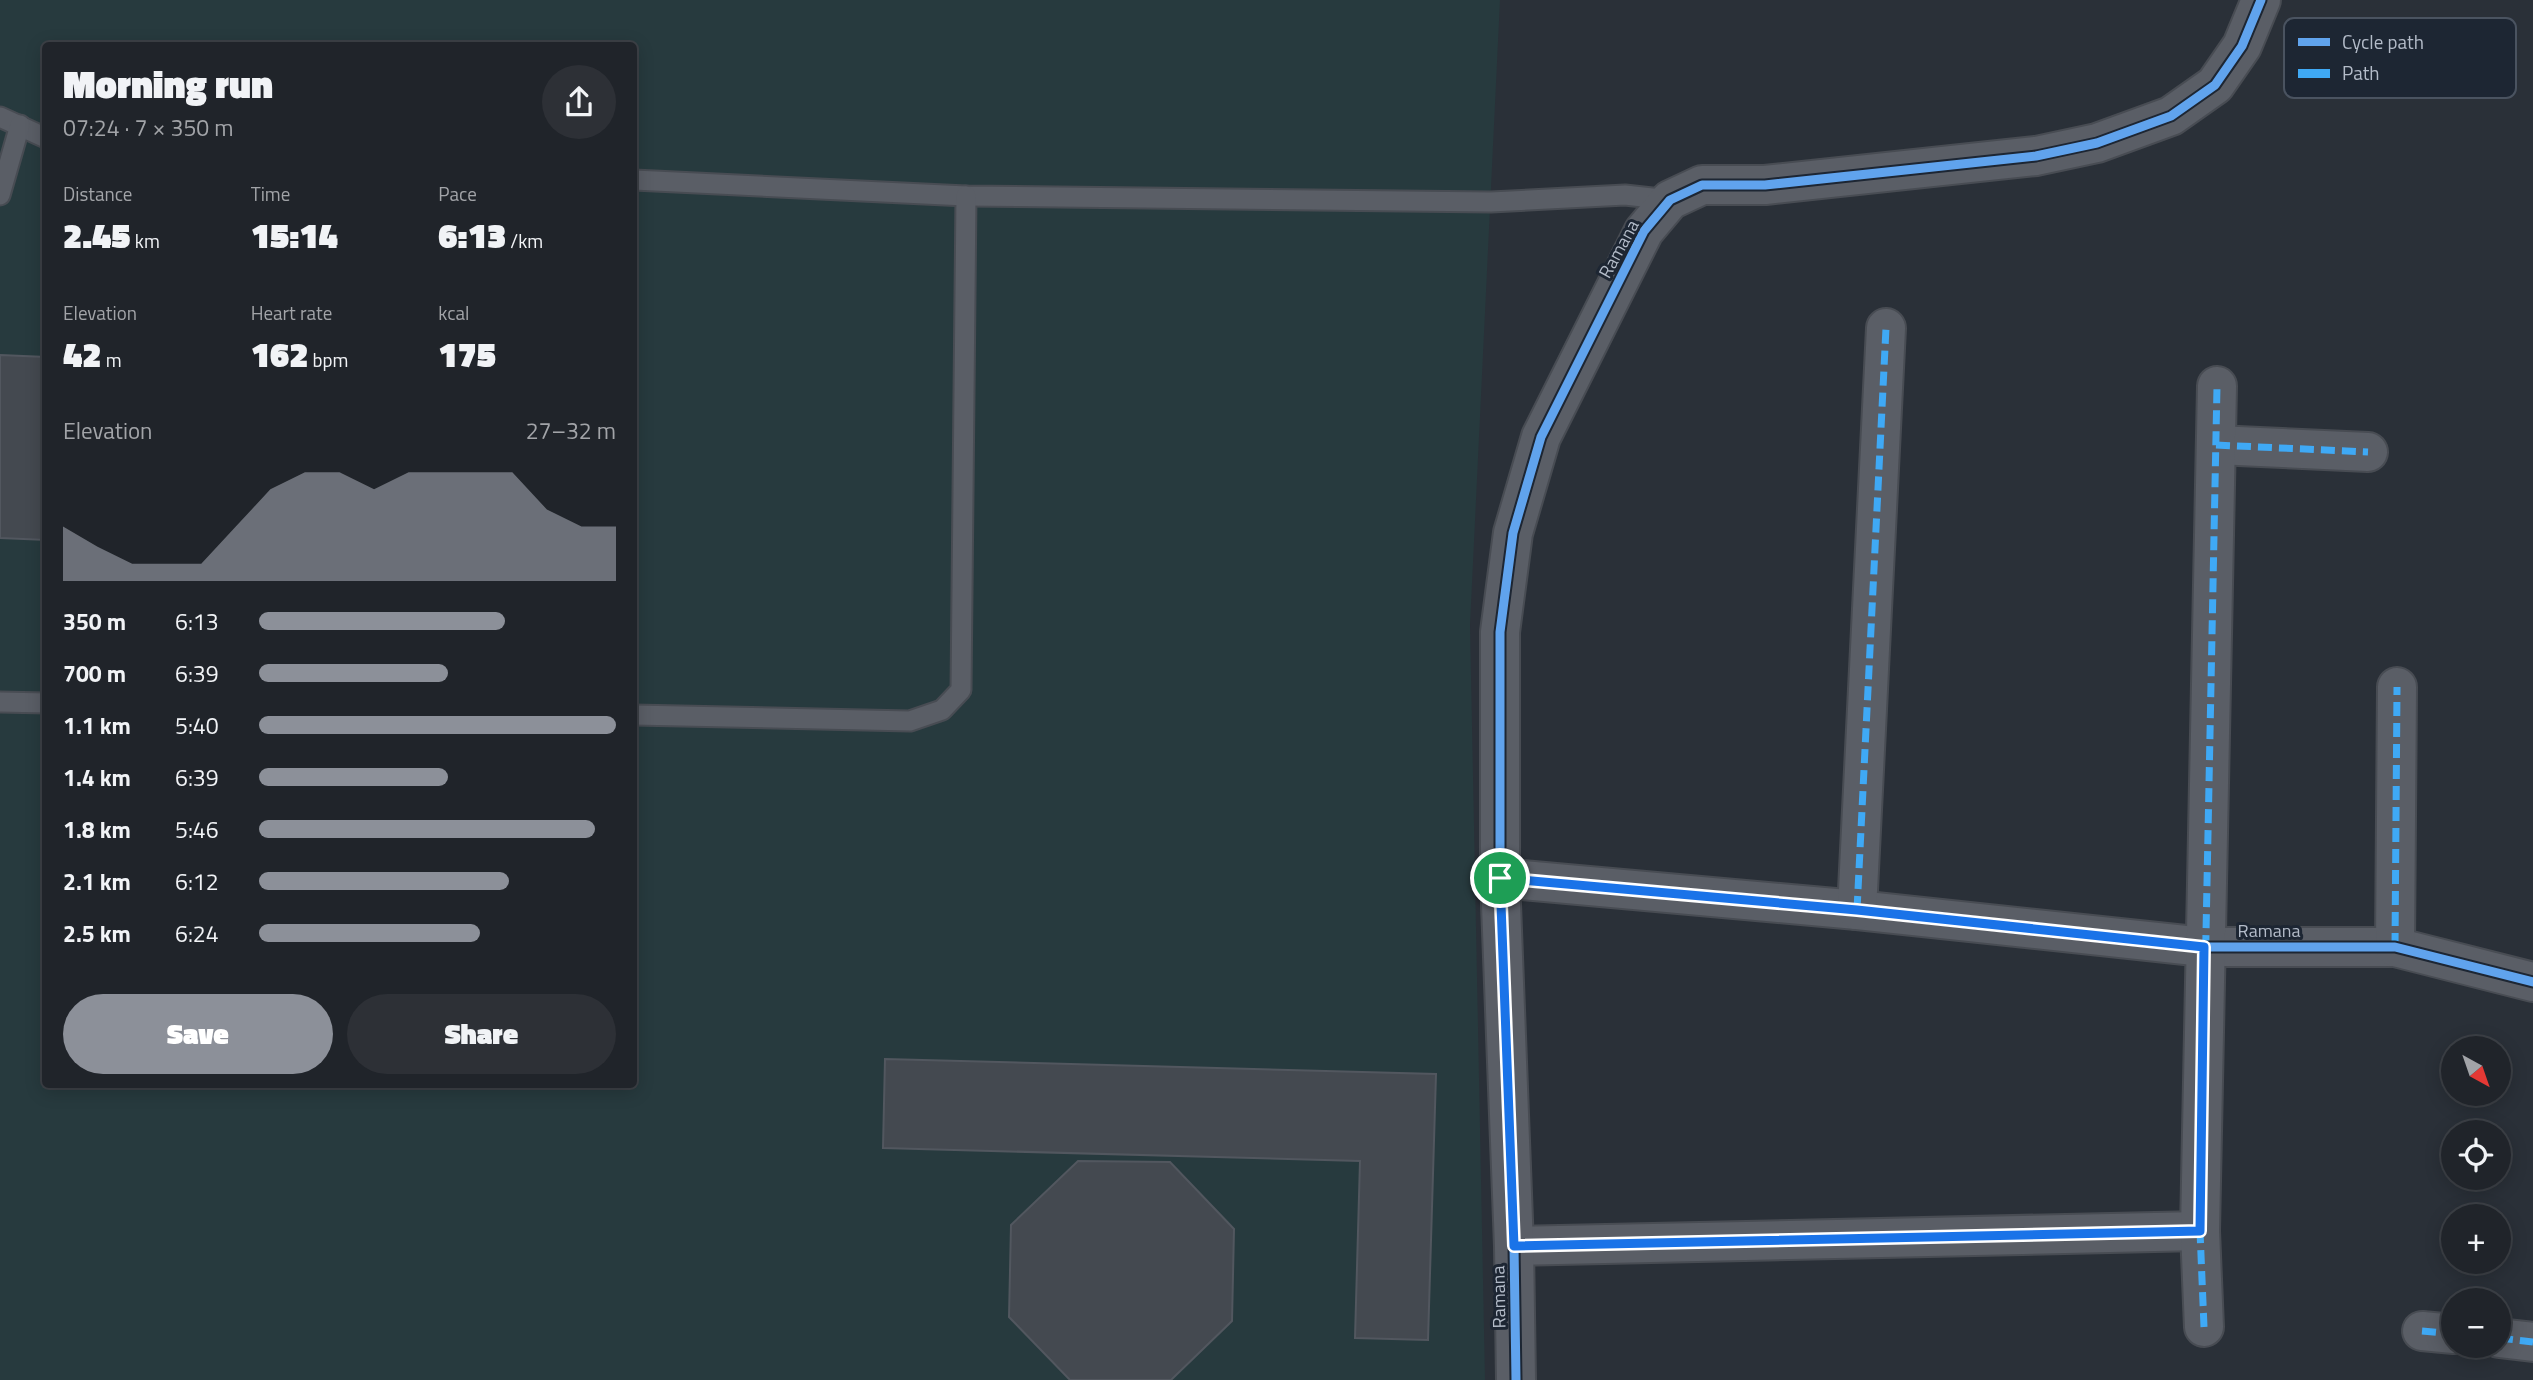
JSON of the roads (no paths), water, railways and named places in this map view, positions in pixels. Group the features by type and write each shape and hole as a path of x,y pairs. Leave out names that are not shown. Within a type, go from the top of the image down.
{"street":[{"name":"Ramana","path":"1516,1380 1514,1246 1500,878 1500,632 1513,533 1541,437 1644,231 1670,200 1702,185 1766,185 2036,156 2097,143 2171,116 2215,85 2242,46 2261,0"},
{"path":"1857,910 1886,328"},
{"path":"2204,1327 2200,1231 2217,386"},
{"path":"2216,445 2368,452"},
{"path":"2395,947 2397,687"},
{"name":"Ramana","path":"1500,878 1857,910 2204,947 2395,947 2533,982"},
{"path":"1514,1246 2200,1231"},
{"path":"2511,1339 2533,1342"}],"lane":[{"path":"0,117 42,136"},
{"path":"0,195 20,125"},
{"path":"637,180 965,196 1491,202 1625,195 1670,200"},
{"path":"637,715 910,721 942,709 961,690 965,196"},
{"path":"0,702 42,703"}]}
